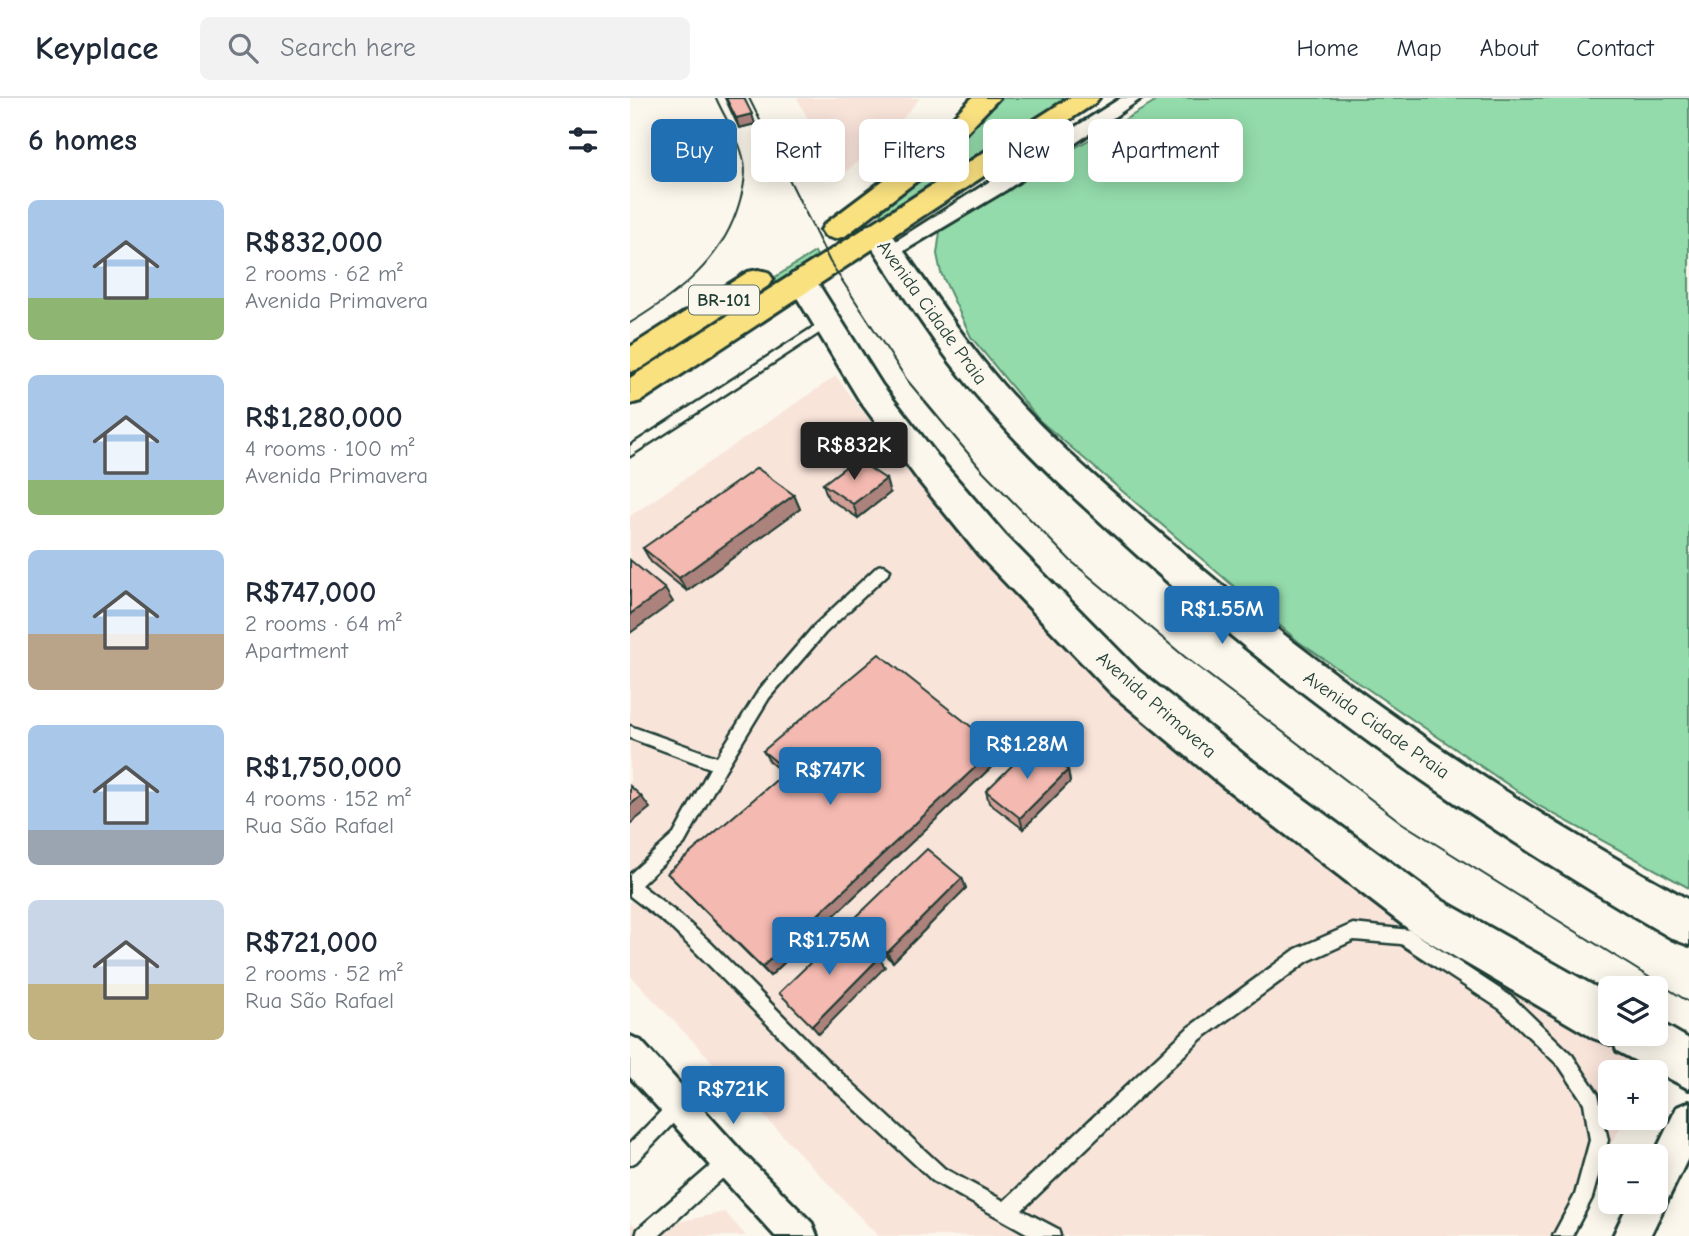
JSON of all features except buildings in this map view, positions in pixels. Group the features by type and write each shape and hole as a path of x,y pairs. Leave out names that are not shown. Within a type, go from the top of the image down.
{"main road":[{"name":"BR-101","path":"630,361 819,240 880,228 937,150 986,98"},
{"name":"BR-101","path":"630,393 880,228 1086,98"}],"street":[{"path":"880,228 999,186 1133,98"},
{"name":"Avenida Cidade Praia","path":"880,228 971,368 1014,417 1096,498 1222,609 1348,707 1586,866 1689,924"},
{"name":"Avenida Primavera","path":"802,281 826,323 887,415 931,472 992,545 1125,682 1234,771 1427,916 1598,1014"},
{"path":"1655,1046 1689,1065"},
{"path":"630,1052 728,1162 799,1236"},
{"path":"1668,1162 1689,1119"},
{"path":"1631,1236 1642,1214"}],"lane":[{"path":"630,452 826,323"},
{"path":"883,569 820,629 764,694 679,839 630,885 704,948 819,1064 939,1175 1051,1236"},
{"path":"630,732 683,754 720,765"},
{"path":"1006,1212 1195,1033 1302,954 1353,932 1404,936 1506,1003 1566,1061 1592,1100 1599,1140 1583,1198 1562,1236"},
{"path":"630,1156 679,1105"},
{"path":"645,1236 728,1162"}],"shaded area":[{"path":"797,98 920,98 902,119 859,119 859,160 845,173 845,119 808,119"},
{"path":"836,376 926,494 1084,658 1598,1026 1598,1046 1625,1046 1645,1060 1598,1060 1598,1130 1619,1130 1612,1144 1598,1144 1598,1170 1564,1236 878,1236 630,975 630,516"},
{"path":"725,1212 746,1236 630,1236 630,1221 639,1230"}],"green space":[{"path":"995,98 1068,98 1036,119 983,119 983,153 969,162 969,129"},
{"path":"1158,98 1689,98 1689,888 1539,806 1299,642 1039,420 971,337 941,273 937,254 941,224 1015,182 1074,182 1074,148 1088,140 1088,182 1243,182 1243,119 1126,119"},
{"path":"915,182 939,182 882,219 881,210"},
{"path":"815,252 818,258 703,332 696,327"}],"tram line":[{"path":"630,323 682,287 710,259 722,242 739,204 745,167 739,145 716,98"},
{"path":"749,98 830,262 907,380 982,470 1071,561 1185,657 1402,823 1689,1002"}]}
